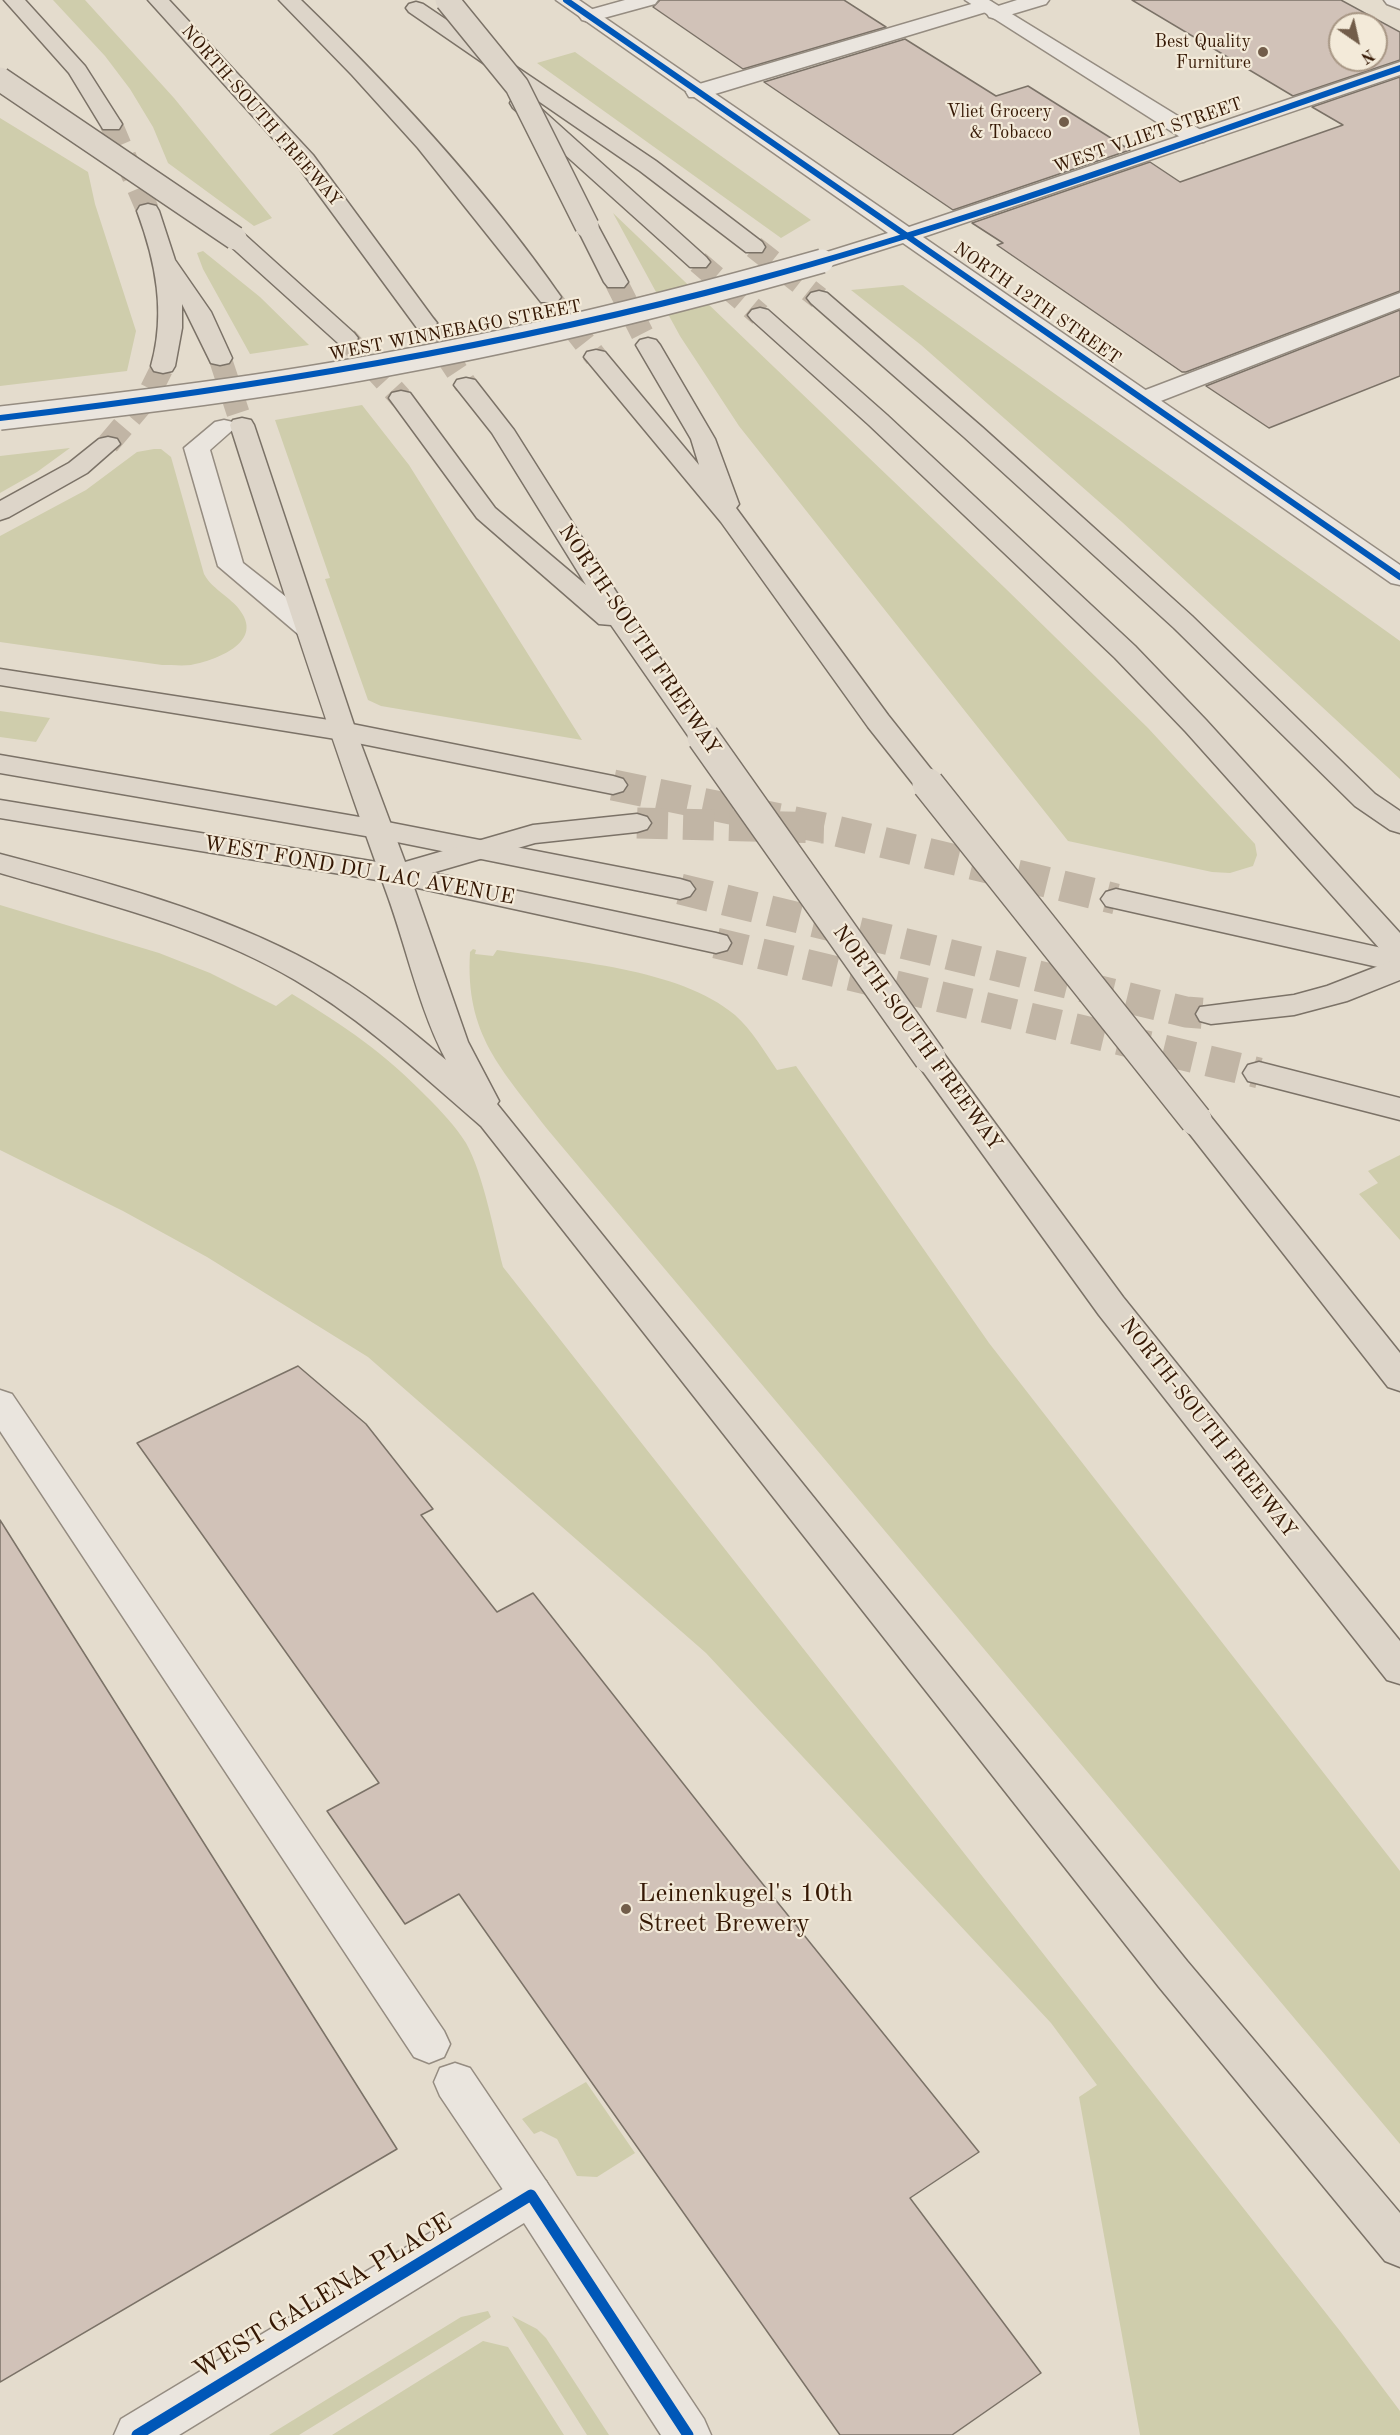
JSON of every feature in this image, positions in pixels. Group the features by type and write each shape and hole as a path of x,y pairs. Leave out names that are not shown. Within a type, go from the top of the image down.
{"main road":[{"path":"14,0 78,70 111,124"},
{"name":"NORTH-SOUTH FREEWAY","path":"158,0 228,73 305,160 425,323"},
{"path":"289,0 392,104 434,151 549,297"},
{"path":"447,0 517,87 616,282"},
{"path":"410,4 648,166 754,246"},
{"path":"410,4 698,262"},
{"path":"0,79 174,194 235,238 346,338"},
{"path":"148,211 164,258 170,313 168,352 164,366"},
{"path":"164,258 199,312 220,358"},
{"path":"819,298 973,432 1183,622 1365,800 1400,824"},
{"path":"760,315 878,420 1125,652 1196,726 1400,952"},
{"path":"648,345 703,439 717,472 730,517"},
{"path":"596,357 730,517 878,721 1400,1378"},
{"name":"NORTH-SOUTH FREEWAY","path":"466,385 502,430 632,638 930,1058 1112,1306 1400,1669"},
{"path":"400,398 460,475 486,513 632,638"},
{"path":"233,426 308,628 452,1042 492,1118"},
{"path":"0,512 78,468 108,444"},
{"path":"0,677 342,731 613,785"},
{"name":"WEST FOND DU LAC AVENUE","path":"0,764 377,829 680,889"},
{"name":"WEST FOND DU LAC AVENUE","path":"0,809 395,874 716,943"},
{"path":"395,874 533,834 637,823"},
{"path":"0,863 222,932 304,971 389,1028 492,1118 1166,1965 1400,2246"},
{"path":"1116,899 1400,962"},
{"path":"1211,1014 1294,1005 1336,994 1400,969"},
{"path":"1260,1073 1400,1109"}],"street":[{"name":"NORTH 12TH STREET","path":"566,0 1400,576"},
{"path":"589,16 648,0"},
{"path":"697,92 985,6 1039,0"},
{"path":"1394,0 1400,3"},
{"path":"985,6 1196,138"},
{"name":"WEST VLIET STREET","path":"907,234 1400,68"},
{"name":"WEST WINNEBAGO STREET","path":"0,418 192,395 460,350 665,303 822,261 907,234"},
{"path":"1144,399 1400,300"},
{"path":"233,426 197,448 231,566 308,628"},
{"path":"0,1403 429,2044"},
{"path":"454,2082 688,2435"},
{"name":"WEST GALENA PLACE","path":"137,2435 531,2195"}],"shaded area":[{"path":"53,0 85,0 174,98 272,218 254,226 168,163 153,127 130,89 105,56"},
{"path":"575,52 811,220 781,238 537,63"},
{"path":"0,118 88,172 95,204 136,331 127,371 0,386"},
{"path":"613,213 1148,728 1255,844 1257,855 1253,866 1230,873 1212,872 1068,841 739,426 680,336"},
{"path":"203,251 260,297 309,345 250,354 203,269 197,253"},
{"path":"903,285 1400,641 1400,779 1122,522 921,345 851,290"},
{"path":"362,405 409,465 582,740 381,706 368,700 325,579 330,578 275,420"},
{"path":"70,448 37,472 0,493 0,456"},
{"path":"161,449 171,457 204,574 243,615 247,626 240,643 210,660 191,665 162,665 0,642 0,536 86,490 137,452"},
{"path":"0,711 50,718 36,742 0,737"},
{"path":"0,905 159,953 210,973 276,1006 292,994 347,1029 379,1053 443,1113 466,1143 478,1170 503,1267 1340,2331 1400,2411 1400,2435 1140,2435 1079,2097 1097,2085 1051,2023 706,1653 368,1357 207,1257 123,1211 0,1150"},
{"path":"473,949 476,950 475,954 493,956 497,950 589,963 654,977 684,987 712,999 735,1015 752,1034 777,1070 796,1066 989,1343 1400,1871 1400,2144 515,1088 490,1049 473,1006 470,952"},
{"path":"1400,1155 1400,1240 1359,1194 1378,1183 1368,1171"},
{"path":"586,2082 635,2153 597,2177 577,2176 557,2139 541,2131 534,2134 522,2119"},
{"path":"488,2311 491,2317 299,2435 269,2435 461,2317"},
{"path":"512,2316 537,2329 546,2338 609,2435 587,2435"},
{"path":"483,2341 508,2347 564,2435 332,2435"}],"building":[{"path":"660,0 844,0 886,27 743,69 653,7"},
{"path":"1132,0 1341,0 1363,12 1328,12 1328,72 1364,72 1293,96"},
{"path":"1388,25 1400,32 1400,60 1388,64"},
{"path":"905,39 996,96 1028,86 1130,150 953,210 764,82"},
{"path":"1400,77 1400,291 1186,372 1182,372 997,245 1003,243 972,223 1150,162 1180,182 1343,125 1312,107"},
{"path":"1400,310 1400,376 1269,428 1206,386"},
{"name":"Leinenkugel's 10th Street Brewery","path":"298,1366 366,1424 433,1509 421,1515 497,1612 533,1593 745,1862 979,2152 910,2198 1041,2373 952,2435 840,2435 459,1894 405,1924 327,1811 379,1783 137,1443"},
{"path":"0,1520 397,2149 0,2382"}],"tunnel":[{"path":"111,124 148,211"},
{"path":"754,247 819,298"},
{"path":"698,262 760,315"},
{"path":"616,282 648,345"},
{"path":"549,297 596,357"},
{"path":"425,323 466,385"},
{"path":"346,338 401,398"},
{"path":"220,358 242,425"},
{"path":"108,444 147,398 163,366"},
{"path":"613,785 824,828 1116,899"},
{"path":"637,823 824,828"},
{"path":"680,889 1186,1012 1211,1014"},
{"path":"716,943 1259,1073"}],"cycle path":[{"path":"566,0 1400,577"},
{"path":"0,418 190,394 378,364 658,305 914,234 1400,68"},
{"path":"137,2435 531,2195 688,2435"}],"place":[{"name":"Best Quality Furniture","path":"1263,52"},
{"name":"Vliet Grocery & Tobacco","path":"1064,122"},
{"name":"Leinenkugel's 10th Street Brewery","path":"626,1909"}]}
